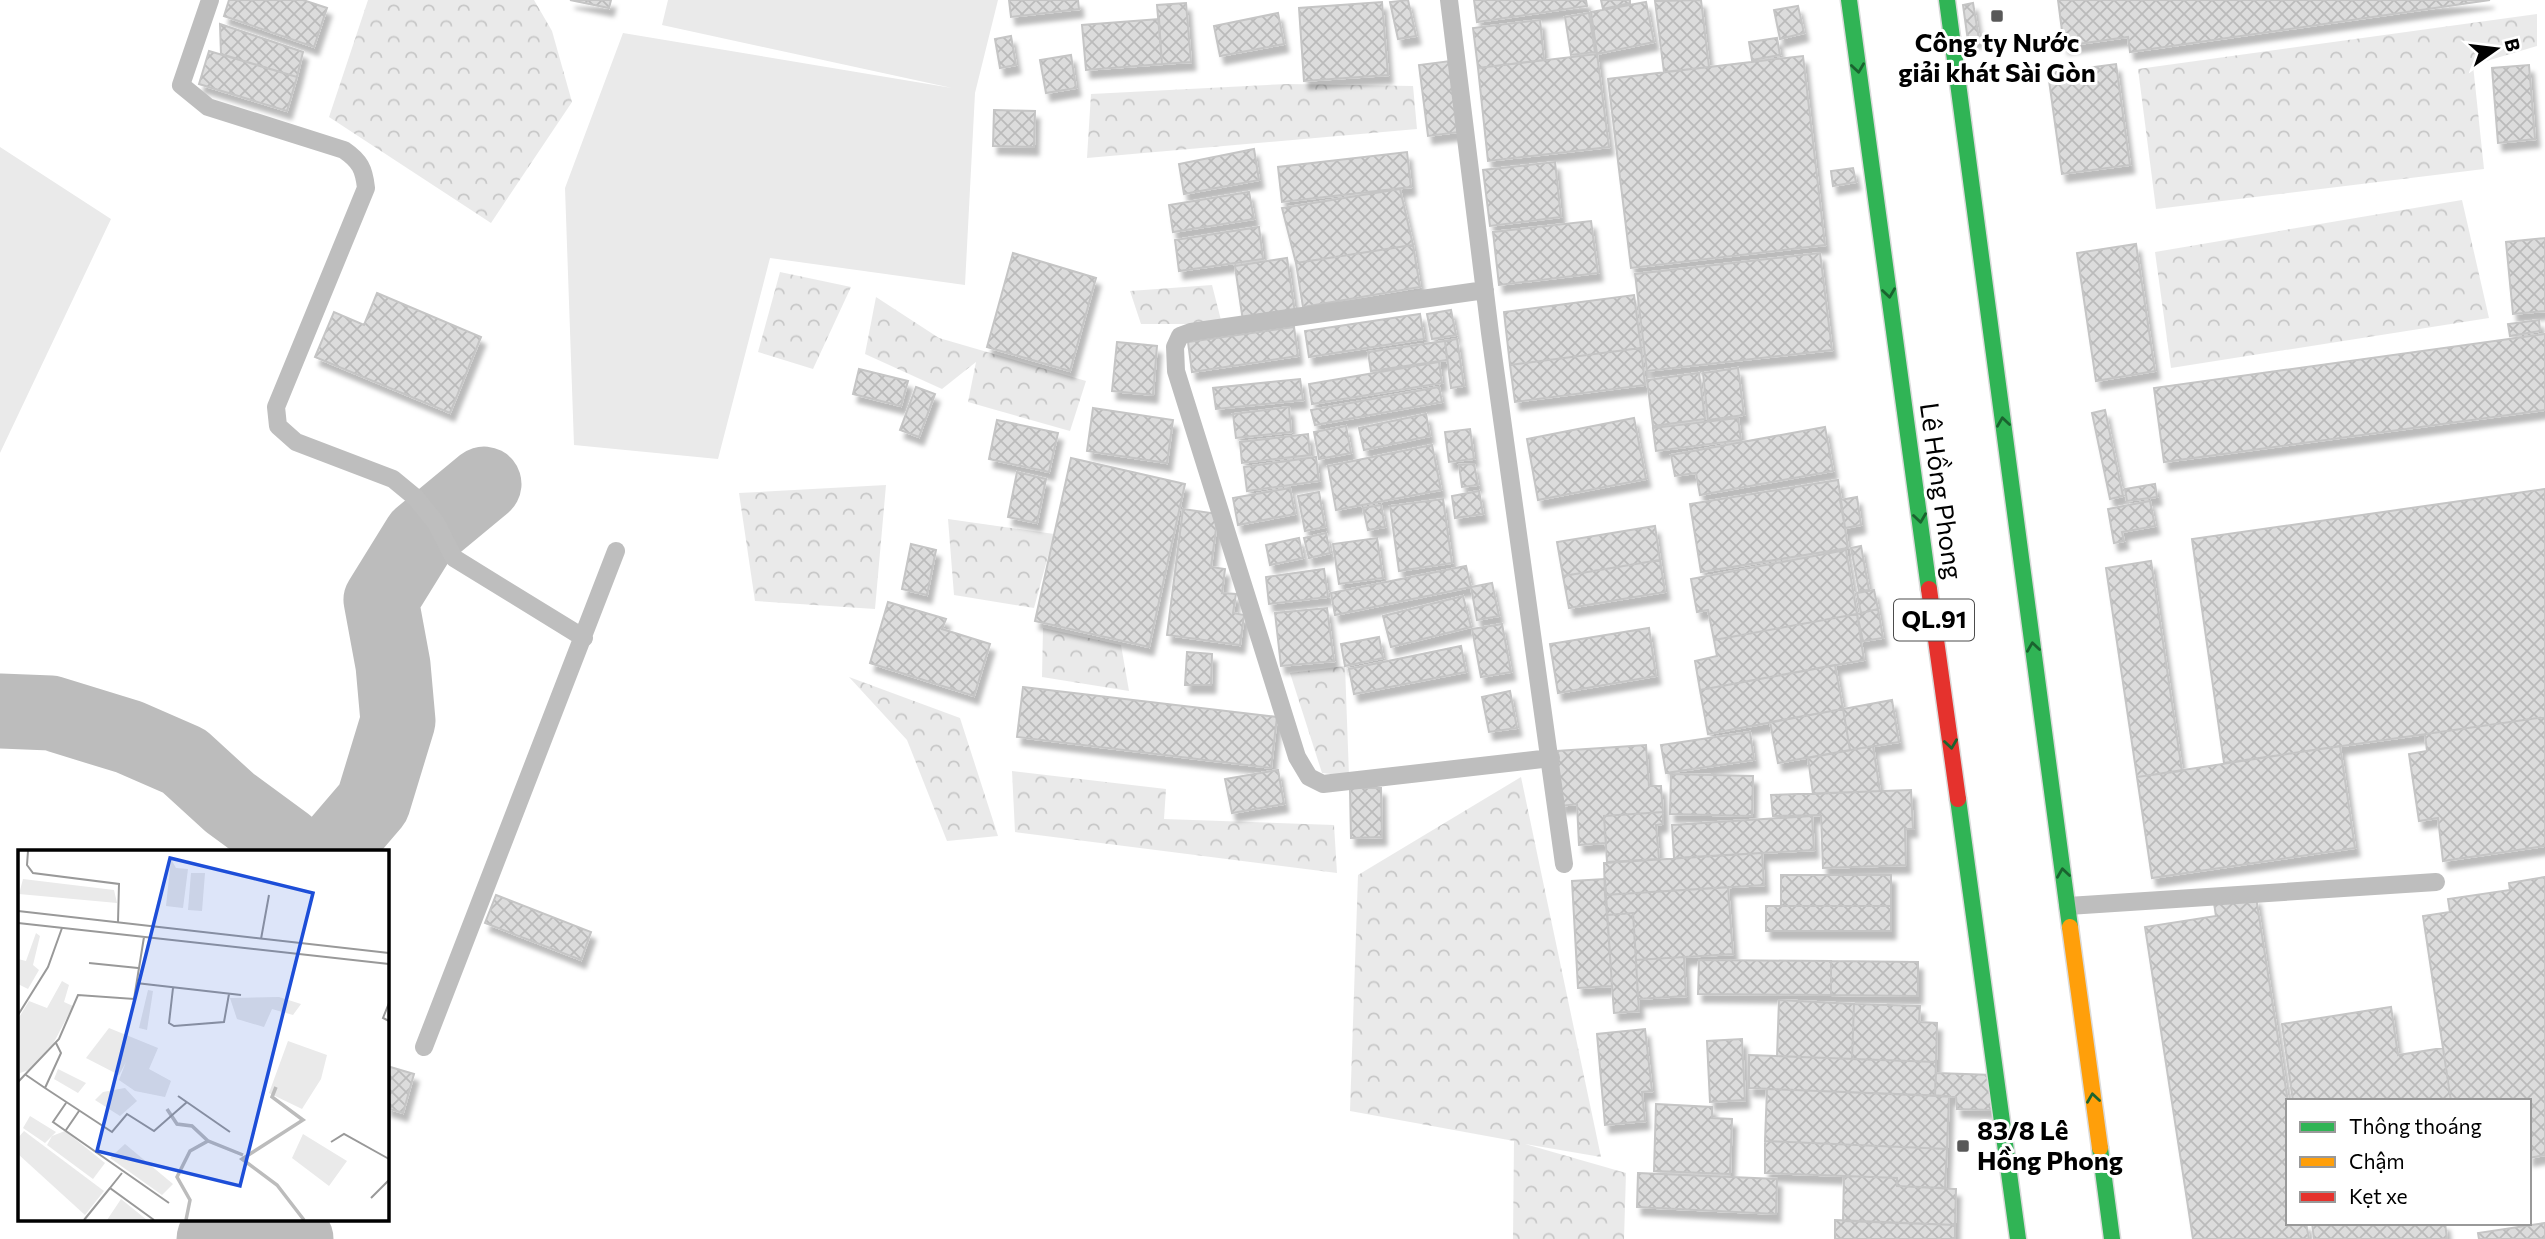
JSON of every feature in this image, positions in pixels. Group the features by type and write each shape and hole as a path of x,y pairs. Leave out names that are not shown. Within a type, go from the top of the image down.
{"highway":[{"name":"Lê Hồng Phong","path":"1849,0 2018,1239"},
{"path":"1947,0 2112,1239"}],"lane":[{"path":"210,0 181,85 208,107 344,150 358,160 365,172 366,188 276,407 278,426 296,442 393,479 416,498 436,523 454,558 584,638"},
{"path":"1449,0 1485,290 1551,758 1563,863"},
{"path":"1485,290 1191,332 1180,336 1175,347 1176,371 1297,757 1309,777 1323,784 1551,758"},
{"path":"424,1047 617,551"},
{"path":"2068,906 2436,883"}],"green space":[{"path":"368,0 534,0 552,31 572,102 491,223 329,117"},
{"path":"668,0 998,0 975,93 965,285 770,258 718,459 574,445 565,188 623,33 952,88 662,25"},
{"path":"2537,14 2537,46 2473,65 2484,169 2156,209 2138,69"},
{"path":"1287,84 1413,86 1417,129 1087,158 1091,94"},
{"path":"0,147 111,219 0,453"},
{"path":"2462,200 2489,318 2171,368 2155,252"},
{"path":"780,272 851,287 813,369 758,352"},
{"path":"1212,285 1222,324 1141,324 1130,291"},
{"path":"876,297 939,338 1086,381 1070,431 968,402 976,362 942,389 865,354"},
{"path":"886,485 875,609 755,601 739,493"},
{"path":"948,519 1054,534 1034,608 954,595"},
{"path":"1043,628 1121,645 1129,691 1042,677"},
{"path":"1345,666 1349,776 1322,773 1290,673"},
{"path":"849,677 960,718 998,836 947,841 907,740"},
{"path":"1012,771 1166,789 1164,819 1334,825 1337,873 1015,832"},
{"path":"1521,777 1601,1157 1525,1144 1626,1173 1624,1239 1513,1239 1514,1141 1350,1111 1358,875"}],"building":[{"path":"229,0 303,0 327,8 314,47 224,16"},
{"path":"570,0 611,0 609,8"},
{"path":"1009,0 1078,0 1079,9 1011,17"},
{"path":"1408,0 1416,36 1398,39 1390,2"},
{"path":"1474,0 1586,0 1587,6 1477,22"},
{"path":"1601,0 1630,0 1630,3 1603,9"},
{"path":"1701,0 1709,67 1664,72 1655,1"},
{"path":"2058,0 2490,0 2130,52 2128,37 2064,46"},
{"path":"1382,2 1388,75 1304,81 1299,8"},
{"path":"1646,2 1654,42 1597,54 1591,12"},
{"path":"1186,3 1191,62 1162,64 1157,5"},
{"path":"1973,3 1979,39 1968,41 1963,5"},
{"path":"1798,6 1804,33 1780,39 1774,10"},
{"path":"1278,13 1284,44 1220,56 1214,26"},
{"path":"1589,13 1595,52 1571,55 1565,17"},
{"path":"1159,19 1162,64 1086,70 1082,25"},
{"path":"1540,20 1544,60 1478,68 1473,28"},
{"path":"220,24 303,52 297,77 221,54"},
{"path":"1011,36 1016,65 1000,68 995,39"},
{"path":"1777,38 1780,55 1752,60 1749,42"},
{"path":"209,51 297,77 287,111 199,84"},
{"path":"1597,54 1609,147 1488,161 1478,68"},
{"path":"1071,55 1076,88 1046,93 1040,60"},
{"path":"1803,56 1825,245 1631,268 1608,79"},
{"path":"1450,61 1459,132 1428,136 1419,65"},
{"path":"2116,64 2130,165 2062,174 2048,73"},
{"path":"2529,65 2535,139 2498,143 2492,68"},
{"path":"994,110 1035,111 1034,147 993,146"},
{"path":"1254,149 1259,180 1184,194 1179,164"},
{"path":"1407,152 1411,187 1282,202 1278,167"},
{"path":"1555,162 1561,217 1490,226 1483,170"},
{"path":"1853,168 1856,182 1833,186 1831,171"},
{"path":"1400,189 1413,245 1296,263 1282,208"},
{"path":"1249,192 1254,219 1173,232 1169,205"},
{"path":"1591,221 1598,273 1499,285 1493,232"},
{"path":"1259,227 1263,259 1179,271 1175,240"},
{"path":"2545,238 2545,311 2513,314 2506,242"},
{"path":"2136,244 2155,371 2096,381 2077,253"},
{"path":"1413,245 1420,287 1303,307 1296,263"},
{"path":"1013,253 1096,278 1070,371 987,347"},
{"path":"1820,253 1832,350 1647,371 1635,274"},
{"path":"1287,258 1295,313 1243,321 1235,266"},
{"path":"377,293 481,337 450,413 315,357 334,312 364,325"},
{"path":"1634,295 1641,348 1510,365 1504,312"},
{"path":"1451,310 1456,335 1432,339 1427,314"},
{"path":"1420,314 1424,339 1309,357 1305,331"},
{"path":"2539,320 2540,331 2510,336 2508,324"},
{"path":"1294,327 1298,356 1192,372 1188,342"},
{"path":"2545,334 2545,410 2164,462 2154,388"},
{"path":"1457,339 1464,386 1451,388 1445,341"},
{"path":"1445,341 1447,360 1371,371 1368,352"},
{"path":"1117,342 1157,346 1153,395 1112,391"},
{"path":"1641,348 1645,385 1515,402 1510,365"},
{"path":"1439,362 1442,383 1312,404 1309,384"},
{"path":"1738,368 1744,415 1708,420 1703,373"},
{"path":"859,369 908,381 901,406 853,394"},
{"path":"1699,373 1705,419 1653,426 1647,380"},
{"path":"1300,379 1303,400 1216,409 1213,388"},
{"path":"916,387 935,394 919,437 900,430"},
{"path":"1439,387 1442,402 1315,425 1311,410"},
{"path":"1289,407 1291,432 1236,438 1233,414"},
{"path":"1093,408 1173,420 1167,463 1087,451"},
{"path":"2105,410 2123,496 2110,499 2092,413"},
{"path":"1426,414 1430,436 1364,450 1359,428"},
{"path":"1634,418 1646,479 1538,500 1527,439"},
{"path":"1738,418 1741,440 1656,451 1653,428"},
{"path":"997,420 1058,433 1049,472 989,459"},
{"path":"1346,426 1351,453 1319,459 1314,432"},
{"path":"1825,427 1833,471 1700,495 1696,473 1675,476 1671,455"},
{"path":"1470,429 1474,459 1449,462 1445,432"},
{"path":"1308,434 1310,455 1242,463 1240,442"},
{"path":"1432,445 1441,490 1336,510 1328,466"},
{"path":"1316,457 1319,481 1247,491 1244,467"},
{"path":"1071,458 1185,484 1149,647 1035,621"},
{"path":"1474,464 1478,485 1462,487 1459,465"},
{"path":"1017,472 1046,479 1037,523 1008,517"},
{"path":"1838,480 1848,548 1701,572 1690,504"},
{"path":"2155,484 2157,497 2127,501 2125,489"},
{"path":"1290,488 1295,514 1238,525 1233,498"},
{"path":"2545,489 2545,717 2224,763 2192,539"},
{"path":"1479,491 1483,514 1455,518 1452,496"},
{"path":"1319,492 1325,527 1305,531 1298,496"},
{"path":"1857,497 1861,525 1845,528 1840,500"},
{"path":"1443,499 1452,563 1399,571 1390,506"},
{"path":"2150,501 2155,526 2122,532 2124,541 2114,543 2108,509"},
{"path":"1381,505 1385,527 1368,530 1363,508"},
{"path":"1183,509 1218,514 1211,567 1225,569 1222,593 1236,594 1233,613 1244,615 1240,645 1167,635"},
{"path":"1655,526 1660,560 1563,576 1557,542"},
{"path":"1326,533 1330,553 1309,558 1304,538"},
{"path":"1299,538 1303,558 1270,565 1266,545"},
{"path":"1377,538 1383,578 1339,584 1333,544"},
{"path":"911,544 936,550 927,595 902,589"},
{"path":"1861,546 1869,590 1859,591 1851,548"},
{"path":"1846,550 1857,614 1714,640 1708,610 1697,612 1691,579"},
{"path":"1660,560 1665,592 1569,608 1563,576"},
{"path":"2151,561 2182,771 2137,777 2106,568"},
{"path":"1466,566 1471,587 1335,615 1331,593"},
{"path":"1324,569 1328,597 1269,604 1266,577"},
{"path":"1492,583 1499,616 1477,620 1471,587"},
{"path":"1874,590 1878,609 1861,613 1857,593"},
{"path":"1463,596 1471,627 1391,647 1383,616"},
{"path":"888,602 946,619 942,629 990,644 974,696 870,663"},
{"path":"1327,608 1334,661 1281,666 1275,613"},
{"path":"1878,609 1883,638 1863,641 1857,614"},
{"path":"1857,614 1864,660 1700,690 1695,661 1717,656 1714,640"},
{"path":"1502,624 1511,672 1481,677 1472,629"},
{"path":"1649,628 1656,676 1558,693 1550,644"},
{"path":"1379,637 1383,658 1345,666 1341,644"},
{"path":"1461,646 1466,672 1354,694 1349,669"},
{"path":"1187,652 1212,654 1211,685 1185,685"},
{"path":"1835,665 1843,709 1708,734 1700,690"},
{"path":"1023,687 1277,717 1271,768 1017,737"},
{"path":"1510,691 1517,728 1489,732 1482,697"},
{"path":"1892,700 1899,742 1850,750 1843,709"},
{"path":"1843,709 1850,750 1778,763 1770,722"},
{"path":"2545,717 2545,846 2443,861 2438,818 2419,821 2409,754 2427,751 2425,734"},
{"path":"1750,732 1754,760 1666,773 1661,745"},
{"path":"1646,745 1649,786 1661,786 1663,812 1604,816 1606,843 1579,845 1577,804 1560,806 1557,751"},
{"path":"1873,746 1880,791 1813,794 1808,758"},
{"path":"2340,746 2355,848 2152,878 2137,777"},
{"path":"1278,770 1284,804 1232,813 1225,779"},
{"path":"1671,774 1753,776 1752,816 1670,814"},
{"path":"1350,788 1381,788 1382,837 1351,838"},
{"path":"1911,790 1913,829 1905,829 1906,865 1823,868 1821,815 1773,816 1771,795"},
{"path":"1663,812 1663,824 1656,825 1659,859 1607,862 1604,816"},
{"path":"1812,816 1814,850 1674,858 1672,825"},
{"path":"1762,853 1764,885 1605,895 1604,863"},
{"path":"1781,875 1891,875 1891,906 1781,906"},
{"path":"2545,877 2545,1155 2531,1158 2531,1099 2451,1099 2423,916 2450,912 2448,899 2510,890 2509,883"},
{"path":"1605,879 1612,986 1578,988 1572,881"},
{"path":"1728,887 1733,954 1636,960 1633,913 1607,915 1605,895"},
{"path":"496,895 591,932 581,960 485,923"},
{"path":"2256,897 2288,1099 2286,1225 2306,1225 2309,1239 2193,1239 2145,927 2216,916 2214,903"},
{"path":"1766,906 1891,906 1891,931 1766,931"},
{"path":"1633,913 1639,1011 1614,1013 1607,915"},
{"path":"1684,957 1686,996 1638,999 1636,960"},
{"path":"1699,960 1831,961 1831,995 1698,994"},
{"path":"1831,961 1918,962 1918,996 1831,995"},
{"path":"1779,1000 1854,1004 1852,1059 1777,1056"},
{"path":"1854,1004 1920,1006 1919,1022 1937,1023 1936,1062 1852,1059"},
{"path":"2391,1007 2398,1055 2443,1048 2451,1099 2293,1099 2282,1024"},
{"path":"1645,1029 1652,1091 1642,1092 1645,1121 1605,1125 1597,1034"},
{"path":"1742,1039 1745,1100 1710,1102 1707,1041"},
{"path":"1749,1055 1936,1062 1935,1096 1749,1088"},
{"path":"388,1066 414,1074 403,1113 388,1108"},
{"path":"1936,1073 1993,1075 1992,1110 1957,1109 1956,1097 1935,1096"},
{"path":"1767,1089 1949,1096 1947,1149 1765,1141"},
{"path":"1656,1104 1712,1107 1712,1118 1732,1119 1730,1174 1654,1171"},
{"path":"1765,1141 1947,1149 1945,1188 1897,1186 1897,1178 1765,1173"},
{"path":"1638,1173 1777,1179 1776,1214 1637,1207"},
{"path":"1844,1176 1897,1178 1897,1186 1956,1189 1955,1225 1843,1221"},
{"path":"1835,1220 1955,1225 1955,1239 1835,1239"},
{"path":"2545,1223 2545,1239 2479,1239 2478,1233"},
{"path":"2312,1225 2445,1225 2447,1239 2314,1239"}],"waterway":[{"path":"333,850 373,803 398,721 393,665 381,600 420,537 484,484"},
{"path":"0,711 51,713 129,737 184,761 230,803 286,844 289,850"},
{"path":"214,1239 220,1222"},
{"path":"281,1222 296,1239"}],"traffic: fast":[{"path":"1849,0 1929,589"},
{"path":"1947,0 2070,927"},
{"path":"1958,799 2018,1239"},
{"path":"2100,1148 2112,1239"}],"traffic: slow":[{"path":"2070,927 2100,1148"}],"traffic: jam":[{"path":"1929,589 1958,799"}],"place":[{"name":"Công ty Nước giải khát Sài Gòn","path":"1997,16"},
{"name":"83/8 Lê Hồng Phong","path":"1963,1146"}]}
